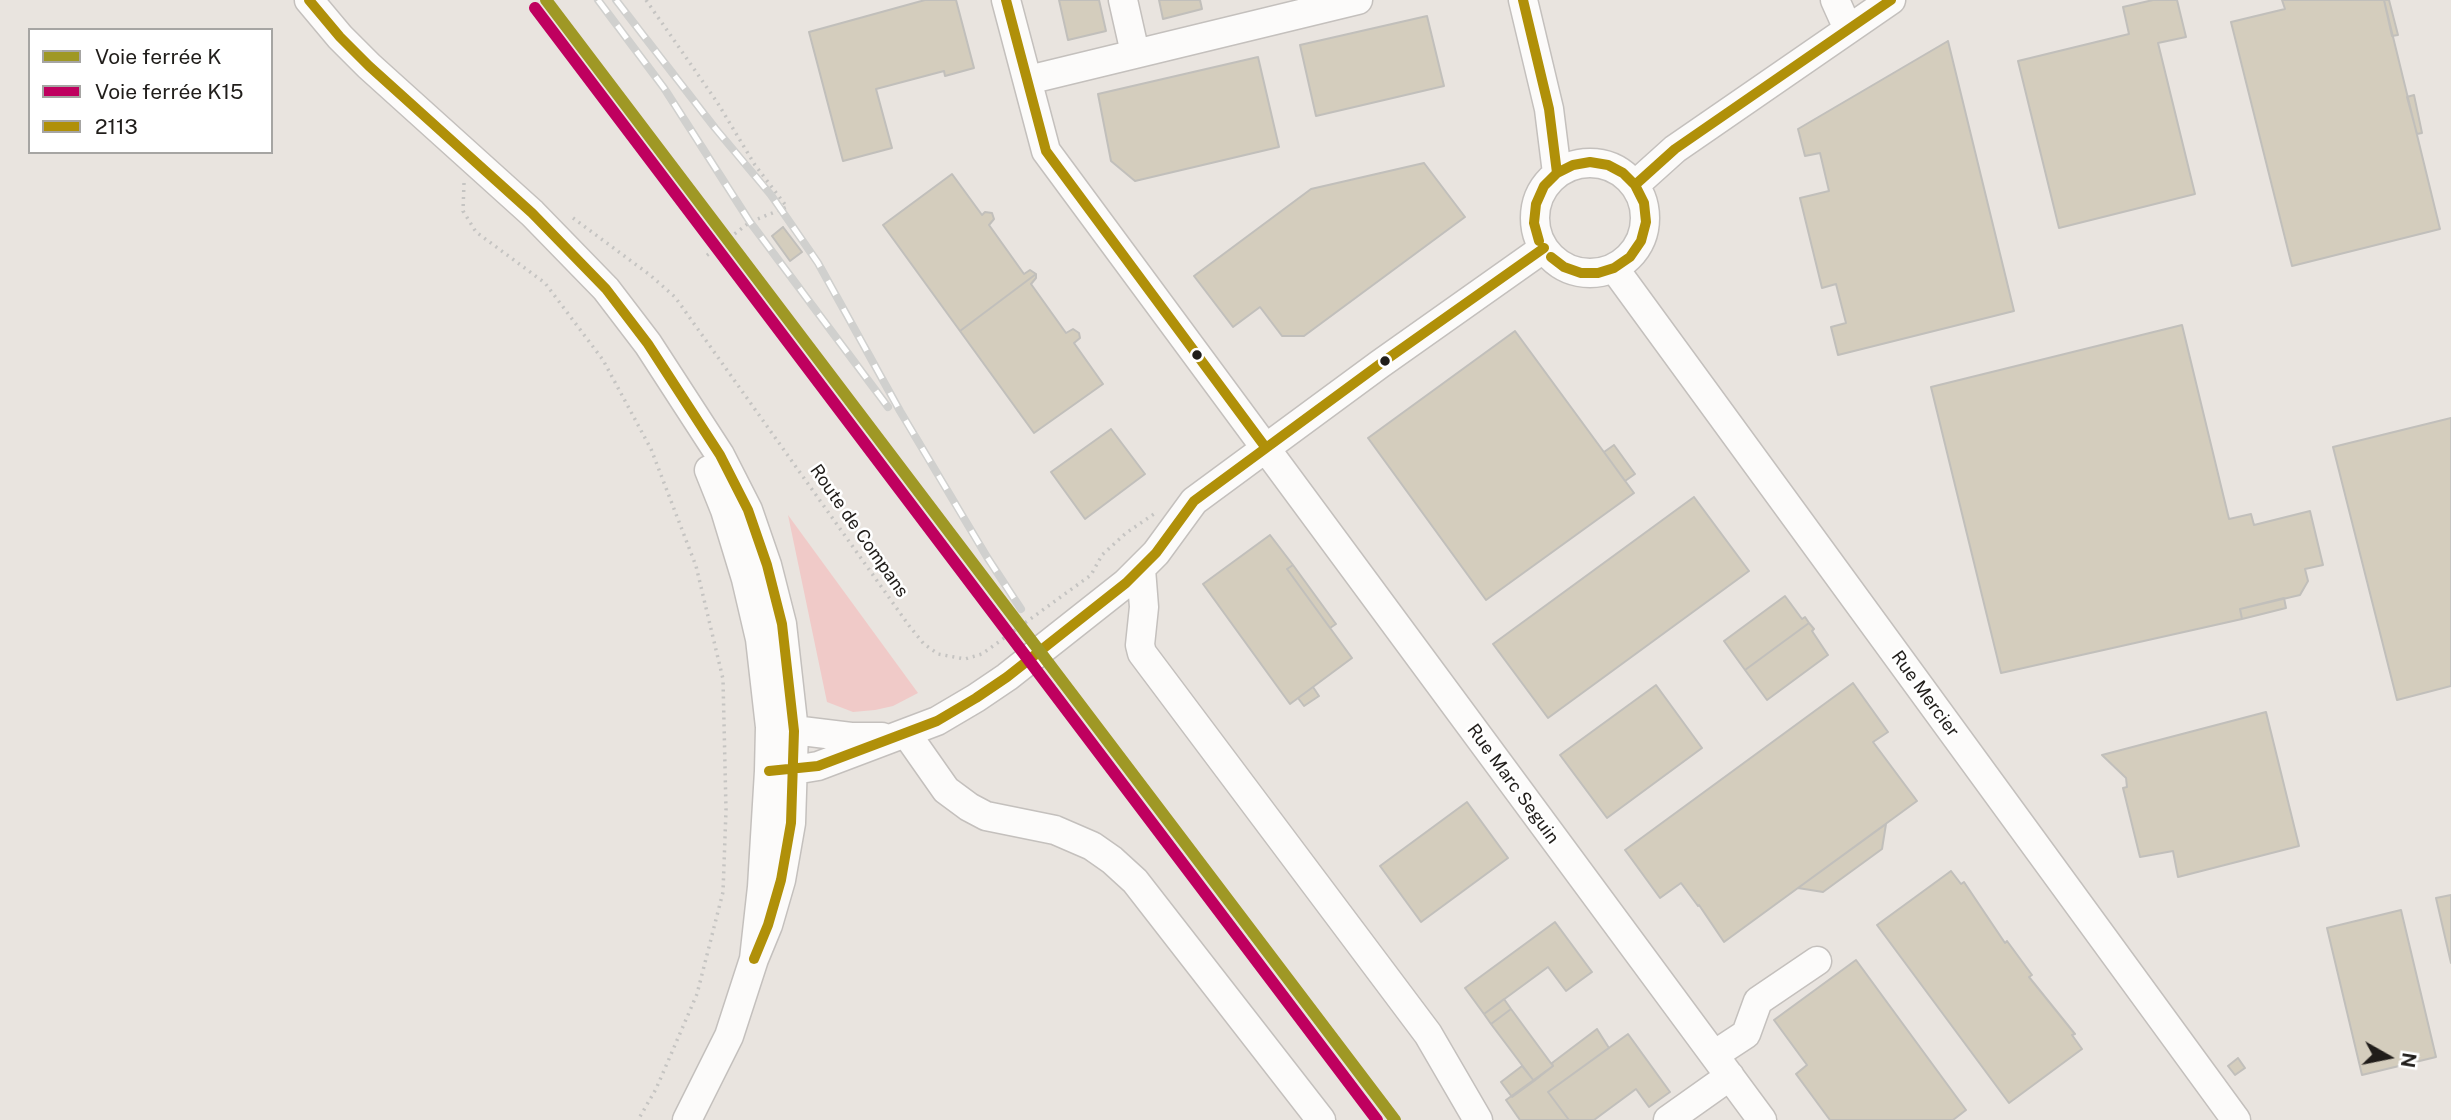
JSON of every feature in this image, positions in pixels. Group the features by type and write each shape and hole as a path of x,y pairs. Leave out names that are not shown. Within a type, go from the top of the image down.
{"street":[{"path":"309,0 369,66 533,213 606,289 648,344 669,377 725,510 746,579 782,729 781,771 762,887 754,959 729,1036 687,1120"},
{"name":"Rue Marc Seguin","path":"1006,0 1046,151 1762,1120"},
{"path":"1123,0 1135,53"},
{"path":"1028,80 1358,0"},
{"path":"1523,0 1549,109 1557,173"},
{"path":"1835,0 1848,30"},
{"path":"1635,186 1675,149 1891,0"},
{"path":"1582,163 1608,165 1623,173 1635,186 1644,203 1646,222 1641,241 1630,257 1614,268 1598,273 1581,273 1564,267 1544,248 1534,223 1536,204 1544,186 1557,173 1582,163"},
{"path":"781,771 818,766 858,752 956,710 1007,677 1141,569 1194,501 1544,248"},
{"name":"Rue Mercier","path":"1614,268 2236,1120"},
{"path":"1141,569 1144,607 1140,645 1142,653 1428,1034 1478,1120"},
{"path":"782,729 851,737 897,735"},
{"path":"897,735 946,790 969,807 986,816 1055,830 1092,846 1112,860 1135,881 1321,1120"},
{"path":"1668,1120 1722,1066 1746,1034 1758,1001 1817,961"}],"path":[{"path":"646,0 718,102 755,166 787,207 750,222 706,256"},
{"path":"474,159 464,175 463,211 476,232 545,283 603,360 651,449 696,566 723,679 726,810 723,892 696,994 656,1089 638,1120"},
{"name":"Route de Compans","path":"563,211 650,275 675,297 910,627 924,644 938,654 965,659 982,654 1091,575 1102,555 1126,533 1158,510"}],"shaded area":[{"path":"788,515 918,693 893,706 875,710 853,712 827,702"}],"building":[{"path":"925,0 956,0 974,68 945,76 944,71 876,89 892,148 843,161 809,32"},
{"path":"1059,0 1099,0 1106,31 1068,40"},
{"path":"1159,0 1200,0 1202,9 1163,19"},
{"path":"2153,0 2177,0 2186,37 2158,43 2195,194 2059,228 2018,61 2129,34 2123,7"},
{"path":"2282,0 2384,0 2440,229 2292,266 2231,22 2285,9"},
{"path":"2384,0 2389,0 2398,35 2392,36"},
{"path":"1427,16 1444,86 1316,116 1300,45"},
{"path":"1948,41 2014,311 1838,355 1831,327 1846,323 1836,284 1822,288 1800,198 1829,191 1820,153 1805,156 1798,129"},
{"path":"1258,57 1279,147 1135,181 1111,161 1098,94"},
{"path":"2414,95 2422,133 2417,134 2407,97"},
{"path":"1424,163 1465,217 1304,336 1282,336 1260,307 1233,327 1194,276 1311,189"},
{"path":"952,174 982,215 985,212 992,213 994,219 989,225 1024,274 1030,270 1036,274 960,331 883,225"},
{"path":"783,227 802,252 790,261 772,236"},
{"path":"1036,274 1031,284 1066,333 1073,329 1079,333 1080,338 1074,343 1103,384 1034,433 960,331"},
{"path":"2182,325 2229,519 2251,514 2254,525 2310,511 2323,565 2305,569 2308,581 2300,595 2240,609 2242,619 2001,673 1931,387"},
{"path":"1515,331 1634,493 1486,600 1368,438"},
{"path":"2451,418 2451,686 2397,700 2333,447"},
{"path":"1111,429 1145,474 1085,519 1051,472"},
{"path":"1614,445 1635,474 1625,481 1604,452"},
{"path":"1694,497 1749,571 1548,718 1493,644"},
{"path":"1270,535 1293,565 1287,569 1352,658 1290,704 1203,584"},
{"path":"1293,565 1336,624 1330,628 1287,569"},
{"path":"1785,596 1802,619 1805,617 1809,623 1745,670 1724,641"},
{"path":"2284,598 2286,608 2242,619 2240,609"},
{"path":"1809,623 1828,655 1767,700 1745,670"},
{"path":"1853,683 1888,732 1873,742 1917,801 1724,942 1681,883 1660,898 1625,850"},
{"path":"1656,685 1702,748 1607,818 1560,755"},
{"path":"1313,687 1319,696 1304,706 1298,698"},
{"path":"2266,712 2299,846 2178,877 2173,851 2140,857 2123,788 2127,787 2126,778 2102,755"},
{"path":"1467,802 1508,858 1421,922 1380,866"},
{"path":"1886,824 1882,849 1823,892 1798,888"},
{"path":"1951,871 1961,884 1964,882 2005,943 2007,941 2032,975 2029,977 2075,1034 2072,1035 2082,1049 2009,1103 1877,925"},
{"path":"2451,895 2451,963 2436,898"},
{"path":"2401,910 2436,1057 2362,1075 2327,928"},
{"path":"1555,922 1592,972 1566,991 1548,967 1484,1014 1465,988"},
{"path":"1856,960 1966,1110 1953,1120 1830,1120 1796,1074 1807,1065 1774,1020"},
{"path":"1504,999 1511,1009 1491,1024 1484,1014"},
{"path":"1511,1009 1553,1066 1534,1081 1491,1024"},
{"path":"1597,1029 1609,1048 1548,1092 1569,1120 1520,1120 1506,1100 1553,1066 1552,1063"},
{"path":"1628,1034 1670,1092 1649,1107 1636,1089 1594,1120 1569,1120 1548,1092"},
{"path":"2238,1058 2245,1068 2235,1075 2228,1066"},
{"path":"1522,1066 1534,1081 1512,1097 1501,1082"}],"railway":[{"path":"598,0 664,88 750,222 888,407"},
{"path":"616,0 715,128 771,195 818,263 900,411 1021,609"}],"rail line":[{"name":"K","path":"546,0 1395,1120"},
{"name":"K15","path":"535,8 1377,1120"}],"transit line":[{"name":"2113","path":"309,0 369,66 532,213 606,289 648,344 720,455 748,510 767,565 782,624 794,731 791,823 781,880 768,925 754,959"},
{"name":"2113","path":"1006,0 1046,151 1266,448"},
{"name":"2113","path":"1523,0 1549,109 1557,173"},
{"name":"2113","path":"1635,185 1675,149 1891,0"},
{"name":"2113","path":"1539,241 1534,223 1536,204 1544,186 1557,173 1573,165 1590,162 1608,165 1623,173 1635,185 1644,203 1646,222 1641,241 1630,257 1614,268 1598,273 1581,273 1564,267 1551,257"},
{"name":"2113","path":"769,771 818,766 937,721 976,698 1007,677 1126,583 1156,553 1194,501 1544,248"}]}
